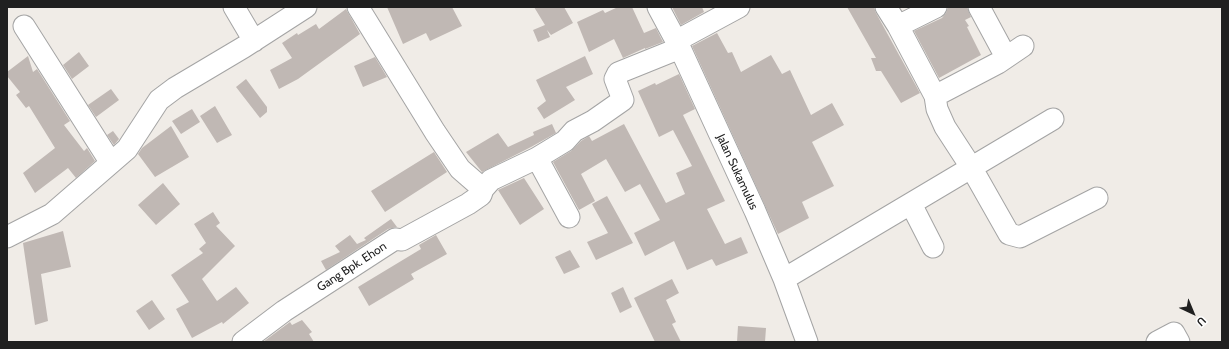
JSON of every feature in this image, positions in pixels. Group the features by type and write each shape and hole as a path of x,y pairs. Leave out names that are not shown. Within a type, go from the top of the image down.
{"street":[{"path":"234,7 254,41"},
{"path":"7,237 52,214 127,149 159,100 175,88 254,41 306,7"},
{"path":"358,7 435,132 460,169 483,188"},
{"name":"Jalan Sukamulus","path":"658,7 678,44 755,211 784,279 806,342"},
{"path":"678,44 739,7"},
{"path":"886,7 898,26 935,96 937,109 946,127 971,166 1009,234 1020,237 1097,198"},
{"path":"898,26 936,7"},
{"path":"935,96 1015,52 979,7"},
{"path":"24,26 111,163"},
{"name":"Gang Bpk. Ehon","path":"243,342 284,311 395,239 402,240 468,204 481,195 483,188 491,180 537,158 565,142 574,131 593,122 623,100 615,79 618,73 678,44"},
{"path":"784,279 912,204 971,166 1053,119"},
{"path":"537,158 569,217"},
{"path":"912,204 933,247"},
{"path":"1157,342 1174,333 1179,342"}],"building":[{"path":"387,7 452,7 462,26 430,41 426,33 403,44"},
{"path":"534,7 564,7 573,23 551,35 547,30 550,37 538,42 533,30 545,25"},
{"path":"618,7 632,7 644,33 656,28 663,42 623,58 614,39 589,52 577,22 603,10 605,13"},
{"path":"672,7 702,7 704,12 681,25"},
{"path":"847,7 874,7 920,93 901,103 881,71 876,71 871,58 876,58"},
{"path":"948,7 967,7 971,17 965,20 969,26 967,27 981,55 939,78 914,31 942,18"},
{"path":"346,9 360,34 298,79 279,89 270,70 292,58 282,43 297,33 298,35 316,24 319,29"},
{"path":"717,33 728,53 732,52 741,72 771,55 782,74 790,70 811,115 832,103 844,125 812,142 834,186 802,202 809,218 778,234 692,46"},
{"path":"79,52 89,66 72,79 63,65"},
{"path":"28,56 33,72 37,69 70,121 64,125 84,151 87,148 95,161 76,178 68,168 35,193 23,173 55,148 29,106 26,108 16,95 20,92 7,76 7,72"},
{"path":"585,56 593,74 566,87 575,100 544,119 537,108 546,101 536,80"},
{"path":"375,57 387,77 363,87 354,66"},
{"path":"679,74 695,109 683,115 725,201 707,209 725,244 741,237 748,253 716,266 712,259 687,270 674,241 645,256 634,233 660,220 640,184 625,192 606,159 581,174 595,201 579,210 553,162 571,151 581,141 589,136 592,141 624,124 666,203 685,194 676,173 692,166 673,130 659,137 638,91 655,83 656,85"},
{"path":"246,79 267,107 267,112 260,118 236,87"},
{"path":"111,89 119,100 96,117 88,105"},
{"path":"215,106 232,135 217,143 200,116"},
{"path":"192,109 200,122 181,134 172,121"},
{"path":"552,124 556,133 482,172 466,152 498,133 508,147 534,135 533,132"},
{"path":"171,126 189,157 155,177 138,154 142,148"},
{"path":"113,131 119,139 114,145 107,135"},
{"path":"434,152 447,172 385,212 371,191"},
{"path":"524,178 544,209 520,225 498,190"},
{"path":"163,183 180,204 156,225 138,205"},
{"path":"607,196 633,243 596,260 587,242 608,233 592,204"},
{"path":"213,212 220,223 216,226 235,246 202,279 217,301 236,287 249,303 223,324 222,322 192,338 176,309 189,302 171,275 203,253 199,249 206,243 194,224"},
{"path":"391,219 397,227 388,229 326,270 321,261 340,252 335,246 350,235 357,244 366,240 364,238"},
{"path":"63,231 71,267 41,274 48,321 35,325 23,243"},
{"path":"436,235 447,254 411,274 414,279 369,306 358,287 421,249 419,245"},
{"path":"570,250 580,267 564,274 555,257"},
{"path":"672,279 679,293 666,300 676,322 672,324 681,342 655,342 634,298"},
{"path":"623,287 632,307 620,313 611,293"},
{"path":"152,300 165,319 149,330 136,311"},
{"path":"302,320 312,332 309,334 314,342 263,342 290,322 292,325"},
{"path":"738,326 766,328 765,342 737,342"}]}
